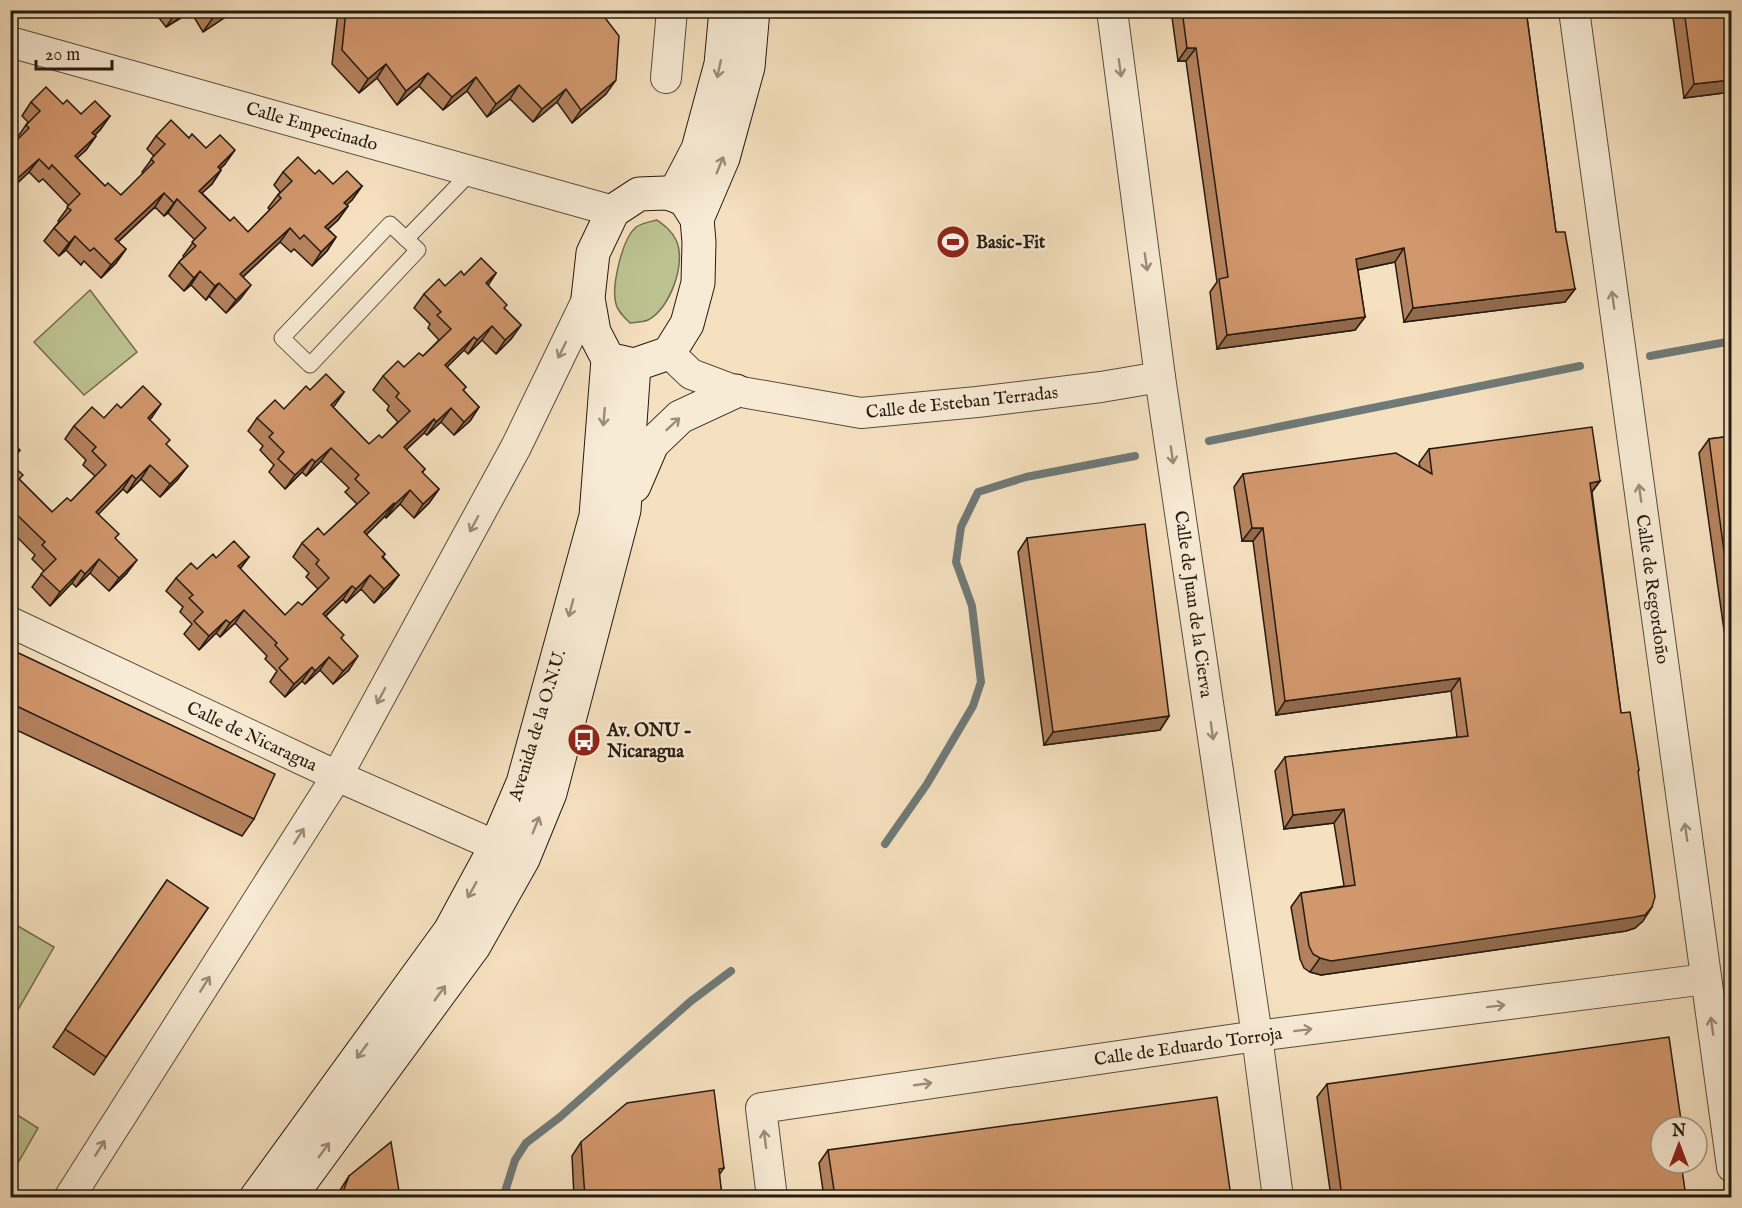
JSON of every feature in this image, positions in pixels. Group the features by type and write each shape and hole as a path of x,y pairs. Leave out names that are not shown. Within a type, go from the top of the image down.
{"street":[{"path":"666,78 672,10"},
{"path":"674,195 698,148 721,64 726,10"},
{"path":"697,219 723,158 748,67 753,10"},
{"name":"Calle de Juan de la Cierva","path":"1112,10 1160,377 1257,1036 1278,1197"},
{"name":"Calle de Regordoño","path":"1574,10 1731,1167"},
{"name":"Calle Empecinado","path":"10,42 613,211"},
{"path":"639,194 674,195 685,200 697,219 698,283 687,324 669,353 621,362 594,332 588,298 593,253 613,211 639,194"},
{"path":"69,1197 337,776 516,447 588,298"},
{"name":"Calle de Esteban Terradas","path":"669,353 691,374 736,391 861,413 977,402 1101,387 1160,377"},
{"name":"Avenida de la O.N.U.","path":"290,1197 474,946 523,859 550,793 624,510 621,362"},
{"name":"Avenida de la O.N.U.","path":"255,1197 450,931 496,846 523,783 596,516 621,362"},
{"path":"624,510 652,444 680,417 736,391"},
{"name":"Calle de Nicaragua","path":"10,622 337,776 496,846"},
{"name":"Calle de Eduardo Torroja","path":"772,1197 761,1108 1257,1036 1706,979"}],"lane":[{"path":"406,239 471,171"},
{"path":"390,224 406,239 418,250 310,365 282,339 390,224"}],"green space":[{"path":"657,220 670,231 676,240 679,249 678,272 669,296 656,314 646,321 630,323 616,304 615,287 619,264 630,234 635,228"},
{"path":"90,290 137,352 84,395 34,342"},
{"path":"11,922 54,947 11,1022"},
{"path":"11,1111 38,1128 11,1175"}],"building":[{"path":"207,10 225,10 212,19"},
{"path":"346,10 569,10 575,18 584,10 599,10 619,36 616,80 581,110 566,89 542,109 519,85 496,104 476,77 452,97 428,73 406,91 386,64 368,79 342,50"},
{"path":"1182,10 1526,10 1556,232 1565,232 1575,289 1413,308 1404,248 1356,259 1365,317 1227,335 1219,279 1228,277 1196,48 1187,48"},
{"path":"1684,10 1731,10 1731,80 1694,84"},
{"path":"46,87 63,104 67,100 81,114 95,101 110,116 92,133 96,136 75,156 105,186 108,183 121,195 154,162 151,159 165,144 156,136 171,120 189,138 192,134 206,148 220,135 235,150 218,167 221,170 199,191 230,221 234,217 248,232 281,198 278,195 292,181 283,172 298,157 315,174 319,170 333,184 347,171 362,186 344,203 348,206 325,227 336,237 321,252 304,235 300,239 290,228 240,274 251,285 236,300 219,283 215,286 200,271 194,278 179,262 196,246 192,242 206,228 177,199 174,203 164,193 115,239 126,249 111,265 94,248 90,251 75,236 69,243 54,228 71,210 67,207 80,194 52,165 49,169 39,159 10,185 10,147 29,128 26,125 40,111 31,102"},
{"path":"481,258 496,273 486,283 507,305 504,308 521,325 505,340 492,326 477,340 474,337 445,365 466,387 463,390 479,407 464,422 451,408 436,422 434,419 404,447 425,469 422,472 439,489 423,504 410,490 364,532 385,554 382,557 399,575 384,589 370,575 356,589 352,586 323,614 344,635 341,638 358,656 343,671 329,657 315,671 312,667 294,684 279,668 288,659 275,645 277,643 244,610 230,623 226,620 209,636 194,621 203,612 189,598 193,595 176,578 191,563 197,569 213,554 216,558 234,541 249,557 238,566 285,615 298,602 302,605 329,578 316,564 319,560 302,543 318,528 324,535 369,493 355,479 359,475 331,448 315,462 312,459 295,475 278,459 284,452 269,437 273,433 257,418 275,400 284,409 306,386 310,390 326,374 344,392 331,405 369,444 379,435 382,438 410,411 396,397 399,393 383,376 398,361 404,367 419,353 423,356 451,329 437,315 441,312 424,294 439,279 445,286 461,271 464,275"},
{"path":"143,386 161,404 148,418 170,440 166,444 188,466 170,484 150,465 136,479 132,475 96,512 119,534 115,538 137,560 119,578 99,559 85,574 81,570 60,592 41,574 56,559 42,545 45,542 10,508 10,463 23,475 19,479 52,512 67,498 71,501 106,465 92,451 96,447 74,426 92,407 104,418 117,404 121,408"},
{"path":"1592,427 1600,481 1590,483 1621,713 1630,712 1639,770 1655,897 1652,907 1645,915 1635,917 1331,961 1320,958 1313,954 1309,946 1301,893 1355,885 1344,809 1293,815 1285,757 1468,736 1460,678 1285,701 1263,528 1252,528 1243,474 1396,453 1432,474 1429,449"},
{"path":"1731,436 1731,604 1709,439"},
{"path":"10,441 20,450 10,460"},
{"path":"1145,524 1169,716 1053,732 1027,538"},
{"path":"10,649 275,774 254,819 10,703"},
{"path":"167,880 208,908 106,1057 65,1029"},
{"path":"1669,1037 1680,1115 1649,1115 1649,1175 1683,1175 1686,1197 1342,1197 1327,1084"},
{"path":"714,1090 724,1168 719,1169 722,1197 585,1197 581,1142 627,1103"},
{"path":"1217,1097 1231,1197 835,1197 828,1150"},
{"path":"391,1142 400,1197 341,1197 349,1176"}],"waterway":[{"path":"1650,356 1732,341"},
{"path":"1209,441 1580,366"},
{"path":"885,844 927,784 973,706 981,682 972,606 956,562 961,527 978,492 1026,477 1135,456"},
{"path":"503,1198 515,1160 526,1143 560,1117 691,1001 731,971"}],"place":[{"name":"Basic-Fit","path":"953,242"},
{"name":"Av. ONU - Nicaragua","path":"584,740"}]}
